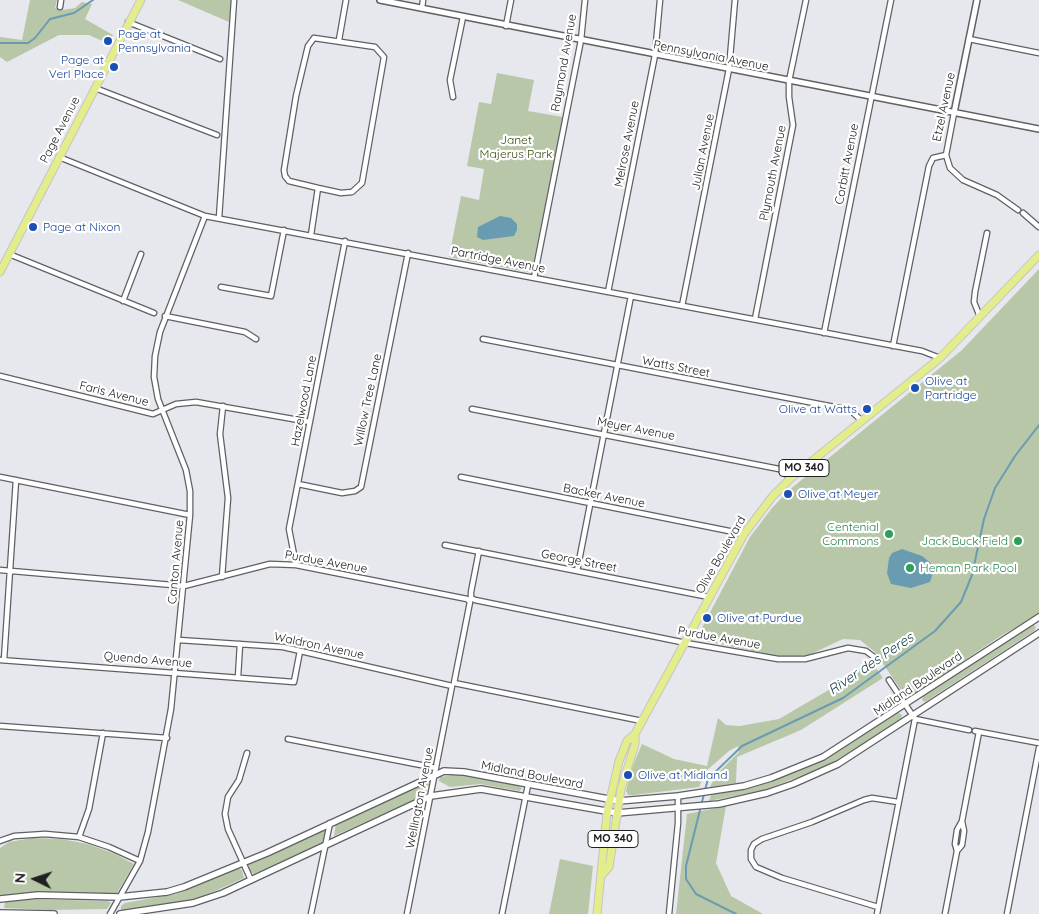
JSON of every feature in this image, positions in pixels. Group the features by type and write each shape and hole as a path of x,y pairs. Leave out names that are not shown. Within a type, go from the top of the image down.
{"main road":[{"name":"Page Avenue","path":"0,272 141,0"},
{"name":"Olive Boulevard","path":"597,914 602,875 600,866 607,813 619,761 627,741 635,734 744,534 772,497 791,478 940,358 981,318 1039,256"},
{"name":"Midland Boulevard","path":"0,899 38,896 119,897 167,892 184,888 444,771 464,772 619,801 712,792 771,778 823,757 1037,618"},
{"name":"Midland Boulevard","path":"120,914 193,904 251,880 431,796 481,789 607,813 617,813 708,805 767,793 818,774 859,751 914,717 1039,633"},
{"name":"Olive Boulevard","path":"602,875 609,867 623,777 636,744 635,734"},
{"path":"0,914 54,914"}],"street":[{"path":"60,7 61,0"},
{"path":"219,218 234,0"},
{"path":"339,40 346,0"},
{"name":"Pennsylvania Avenue","path":"380,0 1039,129"},
{"path":"422,8 423,0"},
{"path":"506,26 511,0"},
{"name":"Raymond Avenue","path":"534,278 581,40 585,0"},
{"name":"Melrose Avenue","path":"608,292 655,55 660,0"},
{"name":"Julian Avenue","path":"682,306 729,69 735,0"},
{"name":"Plymouth Avenue","path":"755,319 792,125 789,97 790,80 806,0"},
{"name":"Corbitt Avenue","path":"824,333 891,0"},
{"name":"Etzel Avenue","path":"977,0 946,155 950,168 957,176 976,188 997,195 1021,211 1039,227"},
{"path":"453,97 450,80 463,17"},
{"path":"128,22 220,59"},
{"path":"314,38 339,40 375,47 381,51 385,61 362,183 356,191 352,192 341,193 318,188 289,181 285,176 285,162 308,46 314,38"},
{"path":"969,39 1039,53"},
{"path":"94,88 217,135"},
{"path":"893,346 929,166 933,158 946,155"},
{"name":"Partridge Avenue","path":"59,157 206,216 922,351 940,358"},
{"path":"311,235 318,188"},
{"name":"Canton Avenue","path":"110,914 140,861 167,738 179,640 190,515 190,491 186,470 162,411 155,383 155,356 165,316 206,216"},
{"path":"221,287 271,296 284,230"},
{"path":"981,318 974,302 988,233"},
{"name":"Hazelwood Lane","path":"296,565 289,529 345,241"},
{"path":"9,254 154,314"},
{"path":"123,301 140,254"},
{"name":"Willow Tree Lane","path":"298,484 342,493 355,491 360,487 408,254"},
{"path":"577,571 631,296"},
{"path":"165,316 246,332 256,339"},
{"name":"Watts Street","path":"483,339 850,410 861,420"},
{"name":"Faris Avenue","path":"0,376 153,414 182,402 204,402 310,422"},
{"path":"222,577 228,498 220,434 223,406"},
{"name":"Meyer Avenue","path":"472,409 779,468 791,478"},
{"path":"0,477 190,515"},
{"name":"Backer Avenue","path":"461,477 744,534"},
{"path":"2,660 16,480"},
{"name":"George Street","path":"445,545 709,597"},
{"name":"Wellington Avenue","path":"407,914 471,600 479,551"},
{"name":"Purdue Avenue","path":"0,570 184,586 270,564 296,565 686,643 788,660 805,659 848,648 866,651 874,657"},
{"path":"1037,618 1039,625"},
{"name":"Waldron Avenue","path":"179,640 283,647 453,684 642,721"},
{"path":"238,677 240,644"},
{"name":"Quendo Avenue","path":"2,660 294,682 300,651"},
{"path":"889,680 914,717 1039,743"},
{"path":"877,914 914,717"},
{"path":"0,726 167,738"},
{"path":"945,914 957,852 955,844 957,830 962,821 974,731"},
{"path":"79,837 89,809 103,734"},
{"path":"288,739 436,768"},
{"path":"1007,914 1039,748"},
{"path":"247,753 239,780 228,797 224,814 228,830 251,880"},
{"path":"502,914 528,785"},
{"path":"669,914 678,796"},
{"path":"878,907 782,878 756,867 750,854 754,844 762,839 812,822 864,800 872,798 898,802"},
{"path":"311,914 330,823"},
{"path":"0,841 14,836 45,834 79,837 140,861"}],"green space":[{"path":"30,0 57,0 55,8 62,10 75,8 82,2 92,4 85,19 113,35 109,44 89,35 59,35 7,62 0,57 0,37 22,40"},
{"path":"178,0 231,0 229,22"},
{"name":"Janet Majerus Park","path":"497,73 534,80 528,111 563,117 532,269 528,272 449,257 461,196 479,200 484,169 467,166 479,102 491,104"},
{"path":"1039,269 1039,614 999,637 907,699 875,652 860,640 843,639 809,655 786,658 696,639 750,537 772,508 788,491 962,350"},
{"path":"1033,624 1036,627 1034,631 925,702 922,700 923,695"},
{"path":"871,661 883,678 801,730 737,757 736,783 710,787 716,775 739,752 738,746 729,751 706,771 699,787 628,795 626,791 631,770 642,744 674,759 707,766 718,718 726,725 740,726 779,719 832,688"},
{"path":"898,712 902,715 901,720 829,765 764,790 709,801 711,795 775,779 825,759"},
{"path":"458,774 520,786 522,789 519,791 480,784 450,787 439,781 440,777"},
{"path":"426,782 429,784 425,795 334,836 336,823"},
{"path":"726,806 716,863 731,896 763,914 676,914 687,814"},
{"path":"323,829 326,832 322,843 254,874 250,871 248,864"},
{"path":"32,838 61,839 88,844 115,854 134,864 116,895 39,893 0,896 0,848 9,842"},
{"path":"560,859 593,866 588,914 549,914"},
{"path":"238,868 242,870 244,878 206,895 180,903 121,911 121,906 125,903 175,894"},
{"path":"26,899 108,901 111,903 107,909 51,910 4,908 5,902"}],"water":[{"path":"500,216 511,218 517,224 514,236 483,240 477,237 478,227"},
{"name":"Heman Park Pool","path":"902,549 922,556 932,564 933,573 930,582 911,588 891,584 887,573 889,558 892,553"}],"waterway":[{"path":"0,43 28,43 35,38 50,19 74,13 93,0"},
{"name":"River des Peres","path":"705,790 708,779 742,746 843,698 935,631 961,602 972,575 984,519 995,488 1015,456 1039,425"},
{"name":"River des Peres","path":"704,794 686,866 686,879 696,894 736,914"}],"place":[{"name":"Page at Pennsylvania","path":"108,41"},
{"name":"Page at Verl Place","path":"114,67"},
{"name":"Page at Nixon","path":"33,227"},
{"name":"Olive at Partridge","path":"915,388"},
{"name":"Olive at Watts","path":"867,409"},
{"name":"Olive at Meyer","path":"788,494"},
{"name":"Centenial Commons","path":"889,534"},
{"name":"Jack Buck Field","path":"1018,541"},
{"name":"Heman Park Pool","path":"910,568"},
{"name":"Olive at Purdue","path":"707,618"},
{"name":"Olive at Midland","path":"628,775"}]}
